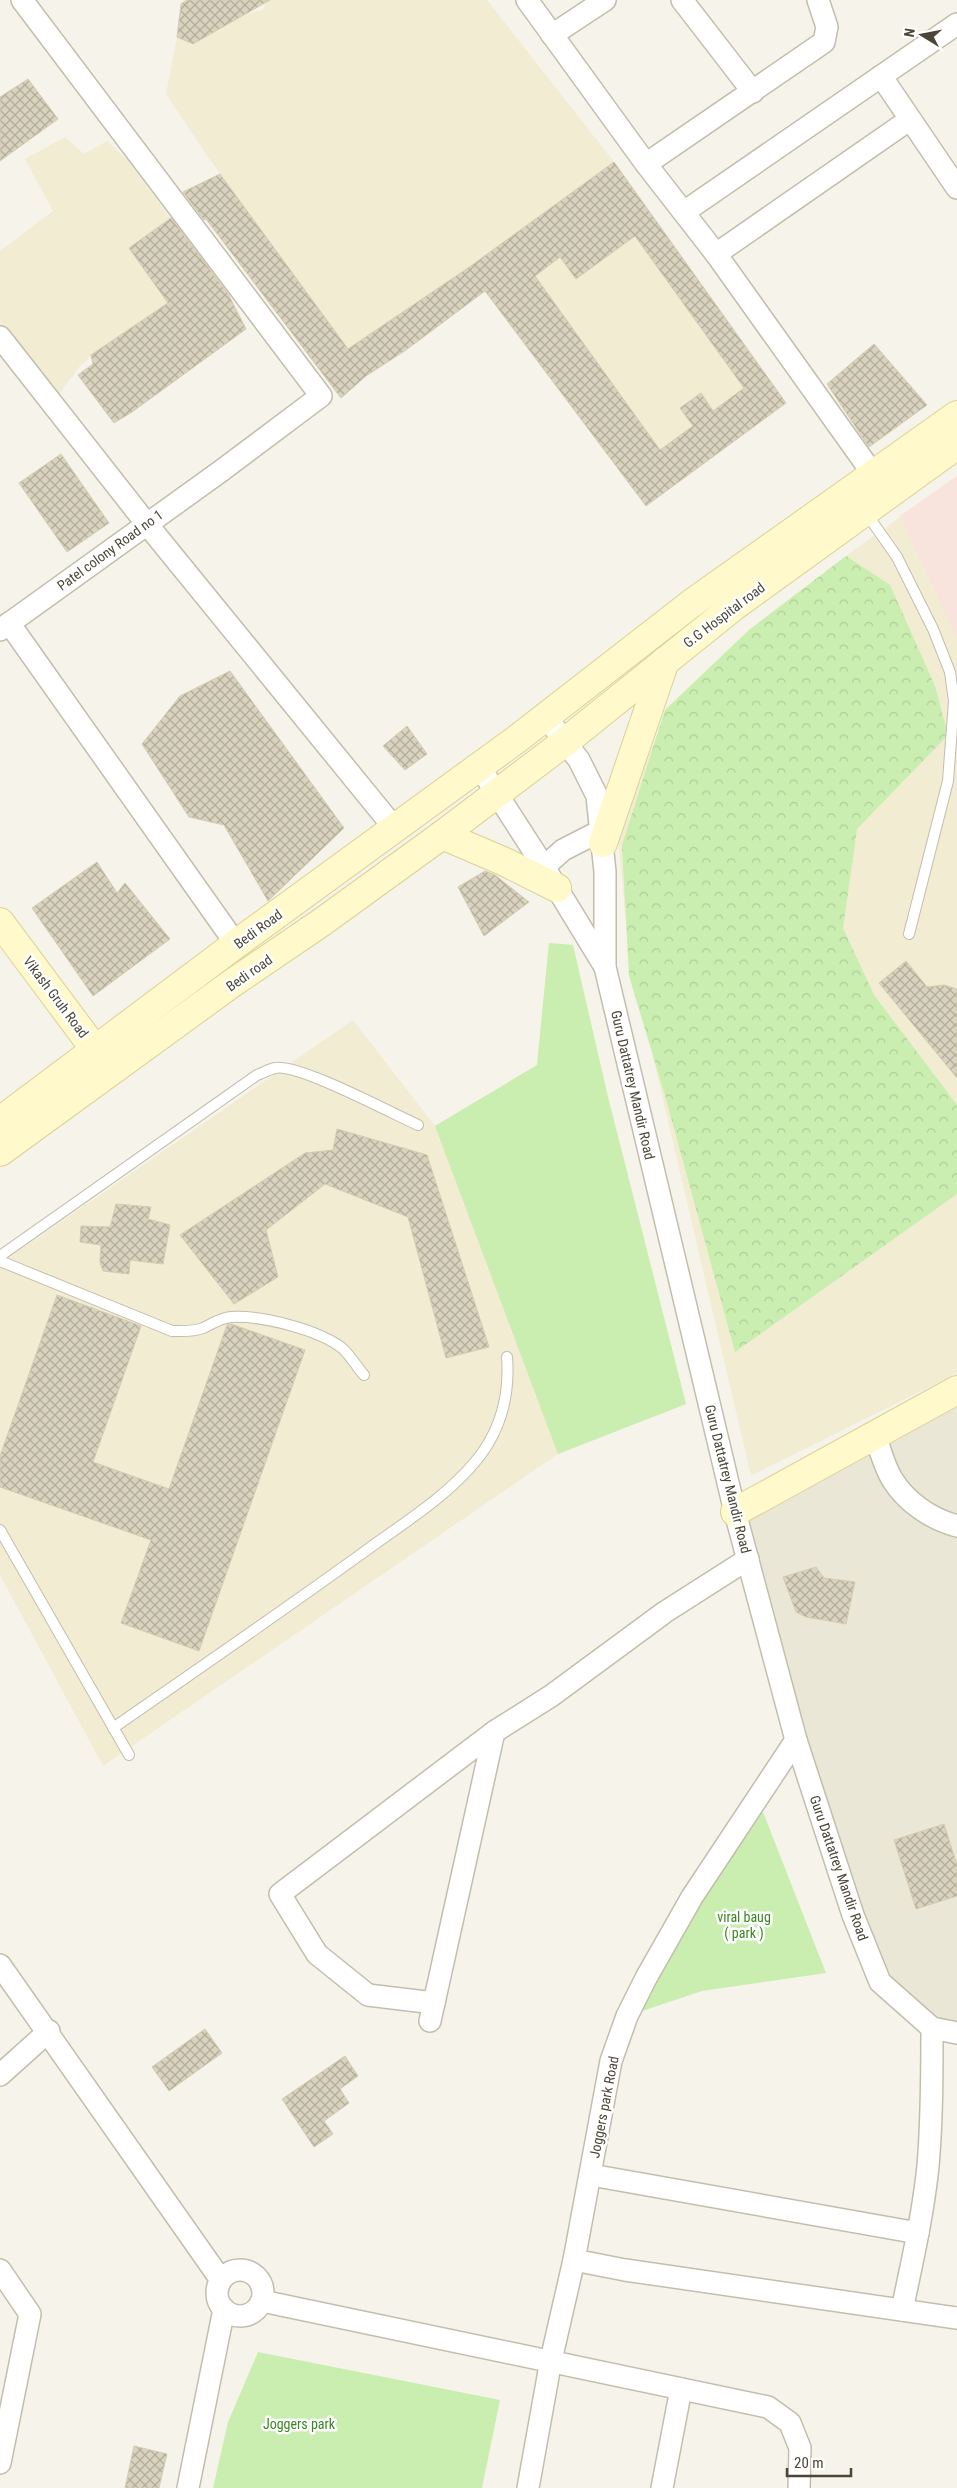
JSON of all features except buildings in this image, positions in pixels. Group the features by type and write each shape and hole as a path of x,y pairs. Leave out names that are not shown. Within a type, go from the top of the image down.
{"main road":[{"name":"G.G Hospital road","path":"517,739 692,603 957,415"},
{"name":"G.G Hospital road","path":"497,794 741,602 957,445"},
{"path":"603,836 665,660"},
{"name":"Bedi Road","path":"0,1121 236,944 396,830 517,739"},
{"name":"Bedi road","path":"0,1152 113,1072 231,984 322,922 497,794"},
{"path":"442,835 550,877"},
{"name":"Vikash Gruh Road","path":"0,922 113,1072"},
{"path":"735,1512 957,1390"}],"street":[{"name":"Patel colony Road no 1","path":"5,626 221,471 320,396 22,0"},
{"path":"526,0 646,164 716,254 873,474"},
{"path":"552,35 605,0"},
{"path":"682,0 753,92"},
{"path":"646,164 824,42 827,27 818,0"},
{"path":"684,212 957,24"},
{"path":"881,76 909,120 957,188"},
{"path":"716,254 909,120"},
{"path":"0,337 7,360 146,523 396,830"},
{"path":"5,626 236,944"},
{"name":"Guru Dattatrey Mandir Road","path":"546,717 588,775 597,796 603,836 606,909 605,968 735,1512 796,1740 853,1915 880,1982 932,2028"},
{"name":"Guru Dattatrey Mandir Road","path":"479,766 605,968"},
{"path":"550,877 563,850 603,836"},
{"path":"875,1435 892,1478 914,1505 947,1523 957,1526"},
{"path":"494,1732 432,2012 368,1995 317,1954 280,1894 494,1732 551,1696 665,1612 748,1559"},
{"name":"Joggers park Road","path":"528,2488 551,2360 574,2260 612,2061 627,2016 646,1978 692,1897 796,1740"},
{"path":"0,1965 49,2031 221,2280"},
{"path":"902,2310 918,2233 928,2168 932,2110 932,2028 957,2033"},
{"path":"0,2075 49,2031"},
{"path":"591,2175 918,2233"},
{"path":"574,2260 643,2273 957,2318"},
{"path":"0,2270 30,2314 0,2463"},
{"path":"233,2271 247,2271 259,2280 262,2286 262,2301 258,2307 246,2315 230,2314 224,2309 217,2295 221,2280 233,2271"},
{"path":"262,2301 551,2360 768,2407 790,2423 800,2448 799,2488"},
{"path":"188,2488 224,2309"},
{"path":"662,2488 681,2389"}],"lane":[{"path":"866,512 897,558 954,672 954,701 948,781 908,934"},
{"path":"0,1256 257,1075 276,1068 294,1071 317,1079 418,1126"},
{"path":"0,1261 172,1331 185,1332 201,1329 217,1320 231,1317 254,1318 298,1329 320,1336 343,1348 364,1376"},
{"path":"114,1728 300,1598 448,1490 476,1461 498,1426 506,1405 509,1376 507,1356"},
{"path":"0,1530 129,1755"}],"shaded area":[{"path":"267,0 487,0 614,162 786,403 646,506 468,268 348,349 208,157 166,94 177,37 193,44 246,14 263,10"},
{"path":"65,137 84,154 107,141 127,160 170,218 222,282 246,329 114,423 78,375 93,364 91,356 79,367 52,404 0,328 0,251 53,211 25,159"},
{"path":"957,476 957,1373 751,1476 629,954 618,837 667,708 749,630 846,556"},
{"path":"957,476 957,638 900,516"},
{"path":"549,943 573,945 608,1097 686,1404 558,1454 103,1766 0,1575 0,1264 353,1020 435,1126 537,1065"},
{"path":"957,1390 957,2033 880,1982 735,1512"}],"green space":[{"path":"846,556 890,585 935,686 948,735 857,829 843,928 874,995 957,1105 957,1194 735,1352 666,1099 629,976 622,845 665,710 749,630"},
{"path":"549,943 573,945 608,1097 686,1404 558,1454 435,1126 537,1065"},
{"name":"viral baug ( park )","path":"763,1812 826,1973 702,1991 627,2016 709,1872"},
{"name":"Joggers park","path":"258,2352 500,2400 482,2488 213,2488 228,2422"}]}
